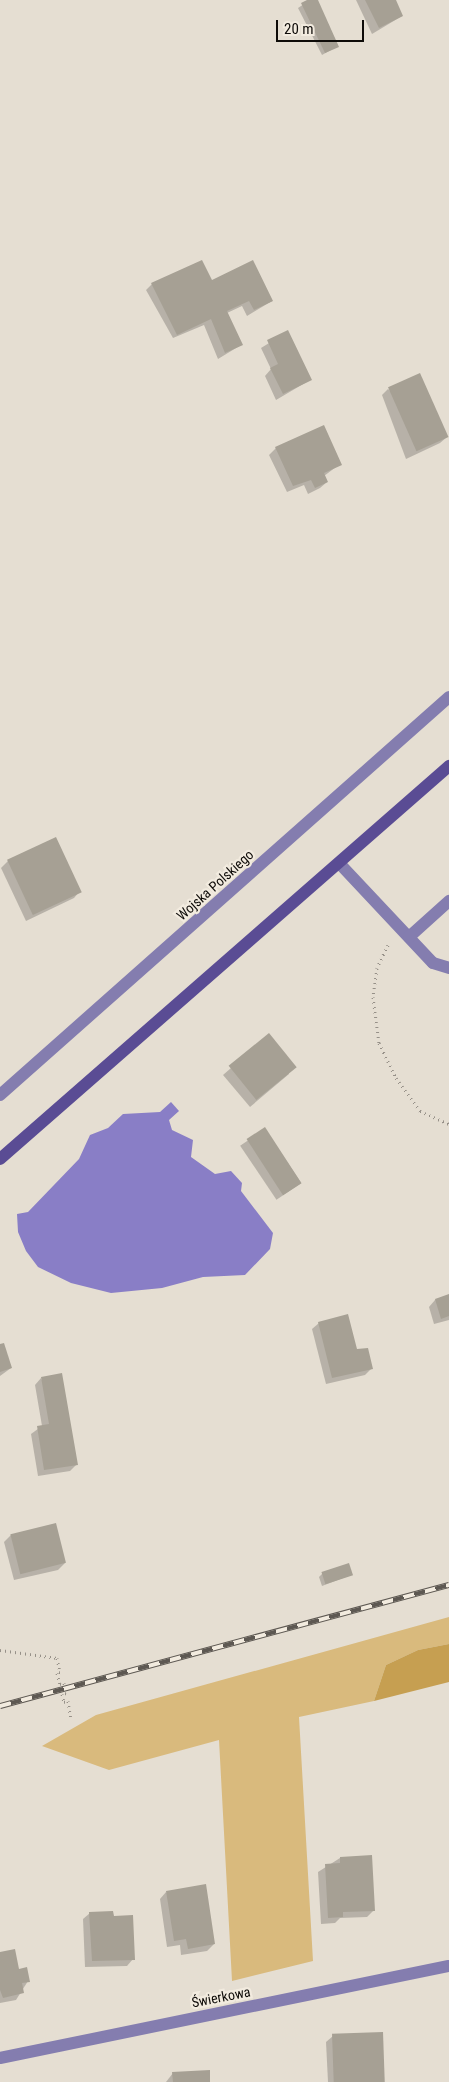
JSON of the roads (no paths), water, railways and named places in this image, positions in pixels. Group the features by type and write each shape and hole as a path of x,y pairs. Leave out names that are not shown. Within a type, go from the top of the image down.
{"main road":[{"path":"0,1159 449,766"}],"street":[{"name":"Wojska Polskiego","path":"0,1095 449,698"},
{"path":"339,863 433,963 449,968"},
{"path":"405,933 449,901"},
{"name":"Świerkowa","path":"0,2058 449,1966"}],"railway":[{"path":"0,1706 449,1585"}]}
